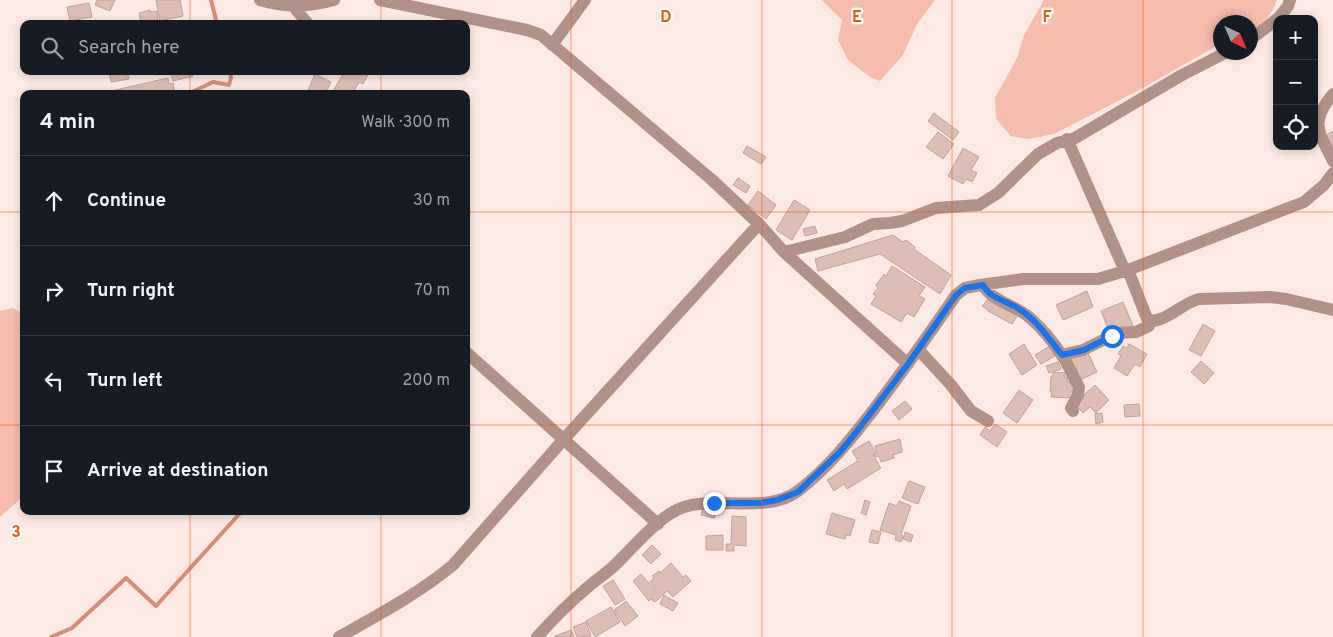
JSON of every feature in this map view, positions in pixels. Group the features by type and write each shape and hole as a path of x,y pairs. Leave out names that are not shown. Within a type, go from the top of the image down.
{"street":[{"path":"260,0 293,6 317,5 334,0"},
{"path":"380,0 526,30 541,35 711,179 759,224 784,252 908,364"},
{"path":"552,45 585,0"},
{"path":"1280,15 1288,6 1290,0"},
{"path":"293,6 305,20"},
{"path":"1258,34 1273,22"},
{"path":"784,252 845,236 873,224 902,221 936,208 979,205 998,193 1038,154 1066,139 1075,138 1182,75 1213,59"},
{"path":"1333,94 1322,110 1318,127 1319,133 1333,161"},
{"path":"1066,139 1148,320 1151,321 1170,314 1192,301 1200,299 1270,297 1294,300 1333,310"},
{"path":"538,637 562,612 674,511 684,507 714,503 760,503 777,500 798,492 840,452 908,364 956,295 965,288 1023,280 1098,279 1127,271 1304,202 1324,185 1333,173"},
{"path":"339,637 391,608 437,578 453,565 564,439 759,224"},
{"path":"983,285 991,295 1028,315 1062,355 1080,391 1071,408 1072,411"},
{"path":"1062,355 1084,350 1118,334 1136,332 1149,326"},
{"path":"918,349 951,385 971,411 988,421"},
{"path":"470,356 658,524"}],"shaded area":[{"path":"822,0 935,0 917,24 903,55 880,81 870,77 848,60 838,40 842,20"},
{"path":"1044,0 1277,0 1267,18 1258,27 1258,15 1213,15 1213,48 1141,89 1054,134 1028,139 1011,136 996,119 995,98 1017,58 1024,35"},
{"path":"13,308 20,312 20,500 0,517 0,311"}],"building":[{"path":"97,0 115,0 110,11 95,5"},
{"path":"156,0 180,0 183,16 160,20"},
{"path":"89,3 92,17 70,20 67,7"},
{"path":"150,10 150,12 157,11 158,20 140,20 139,13"},
{"path":"110,75 128,75 129,79 111,82"},
{"path":"171,75 193,75 193,76 173,81"},
{"path":"315,75 331,82 327,90 308,90"},
{"path":"342,75 368,75 363,84 359,82 354,90 334,90"},
{"path":"168,78 169,84 173,83 174,90 115,90"},
{"path":"934,113 959,132 953,140 928,121"},
{"path":"1333,131 1333,149 1325,136"},
{"path":"938,132 954,144 943,159 926,147"},
{"path":"747,146 766,157 761,164 743,153"},
{"path":"963,148 979,157 971,170 977,173 972,182 966,179 963,184 948,176"},
{"path":"738,178 750,186 746,193 733,185"},
{"path":"758,191 776,205 766,219 748,205"},
{"path":"794,200 810,210 792,240 776,230"},
{"path":"815,226 817,233 805,236 803,229"},
{"path":"893,235 903,242 906,240 915,247 914,249 951,275 940,294 880,254 818,271 815,259"},
{"path":"892,266 925,287 919,296 925,299 914,317 907,313 901,322 871,304 876,296 873,294 878,288 876,285 884,274 886,276"},
{"path":"1087,291 1093,307 1063,320 1056,305"},
{"path":"988,299 1018,315 1012,324 982,306"},
{"path":"1123,302 1134,328 1110,333 1101,311"},
{"path":"1203,324 1215,331 1201,356 1189,350"},
{"path":"1024,344 1037,365 1022,375 1009,354"},
{"path":"1129,344 1147,354 1140,367 1135,364 1127,376 1114,368 1121,356 1118,354 1123,346 1127,348"},
{"path":"1050,346 1055,356 1041,364 1035,355"},
{"path":"1087,351 1097,372 1078,381 1068,359"},
{"path":"1201,361 1214,373 1204,384 1191,372"},
{"path":"1058,362 1061,369 1049,373 1046,366"},
{"path":"1053,372 1065,373 1064,377 1068,377 1067,382 1074,382 1073,398 1051,397 1051,376 1053,376"},
{"path":"1095,385 1109,400 1096,413 1090,407 1083,413 1074,404"},
{"path":"1019,390 1033,400 1017,423 1003,413"},
{"path":"905,401 912,409 899,420 892,411"},
{"path":"1139,404 1140,416 1125,417 1124,405"},
{"path":"1102,413 1103,422 1096,424 1095,414"},
{"path":"995,424 1007,432 997,447 980,435 985,427 990,431"},
{"path":"900,439 902,452 893,455 894,458 881,462 879,456 875,457 874,454 877,453 875,446"},
{"path":"869,441 876,453 873,455 881,468 847,489 844,484 834,491 827,480 858,461 852,451"},
{"path":"909,481 925,487 918,504 902,498"},
{"path":"865,500 870,502 866,515 861,513"},
{"path":"899,501 911,506 901,535 903,536 901,542 895,540 896,535 880,530 889,503 897,506"},
{"path":"703,507 716,511 714,518 701,515"},
{"path":"832,513 855,520 850,536 846,535 845,539 826,534"},
{"path":"732,516 746,517 746,546 734,545 734,551 726,551 726,544 731,544"},
{"path":"872,530 881,532 878,544 869,542"},
{"path":"905,532 913,535 911,542 903,539"},
{"path":"723,535 723,550 706,550 706,536"},
{"path":"652,545 661,554 651,564 642,555"},
{"path":"671,563 683,577 686,575 691,581 673,597 667,591 662,596 650,582 654,578 652,576 659,571 660,573"},
{"path":"641,574 661,597 655,602 651,599 649,601 633,581"},
{"path":"613,580 625,599 615,605 603,586"},
{"path":"664,595 678,603 673,611 660,604"},
{"path":"626,601 638,616 625,626 614,610"},
{"path":"611,607 620,622 595,637 586,621"},
{"path":"586,622 591,636 577,637 573,627"},
{"path":"571,630 574,636 555,637 555,636"}],"waterway":[{"path":"211,0 216,20"},
{"path":"196,90 213,82 229,85 231,75"},
{"path":"51,637 72,628 126,578 156,606 238,515"}],"route":[{"path":"714,503 760,503 788,497 798,492 840,452 854,435 908,364 956,295 965,288 983,285 991,295 1022,310 1033,320 1062,355 1084,350 1112,336"}]}
